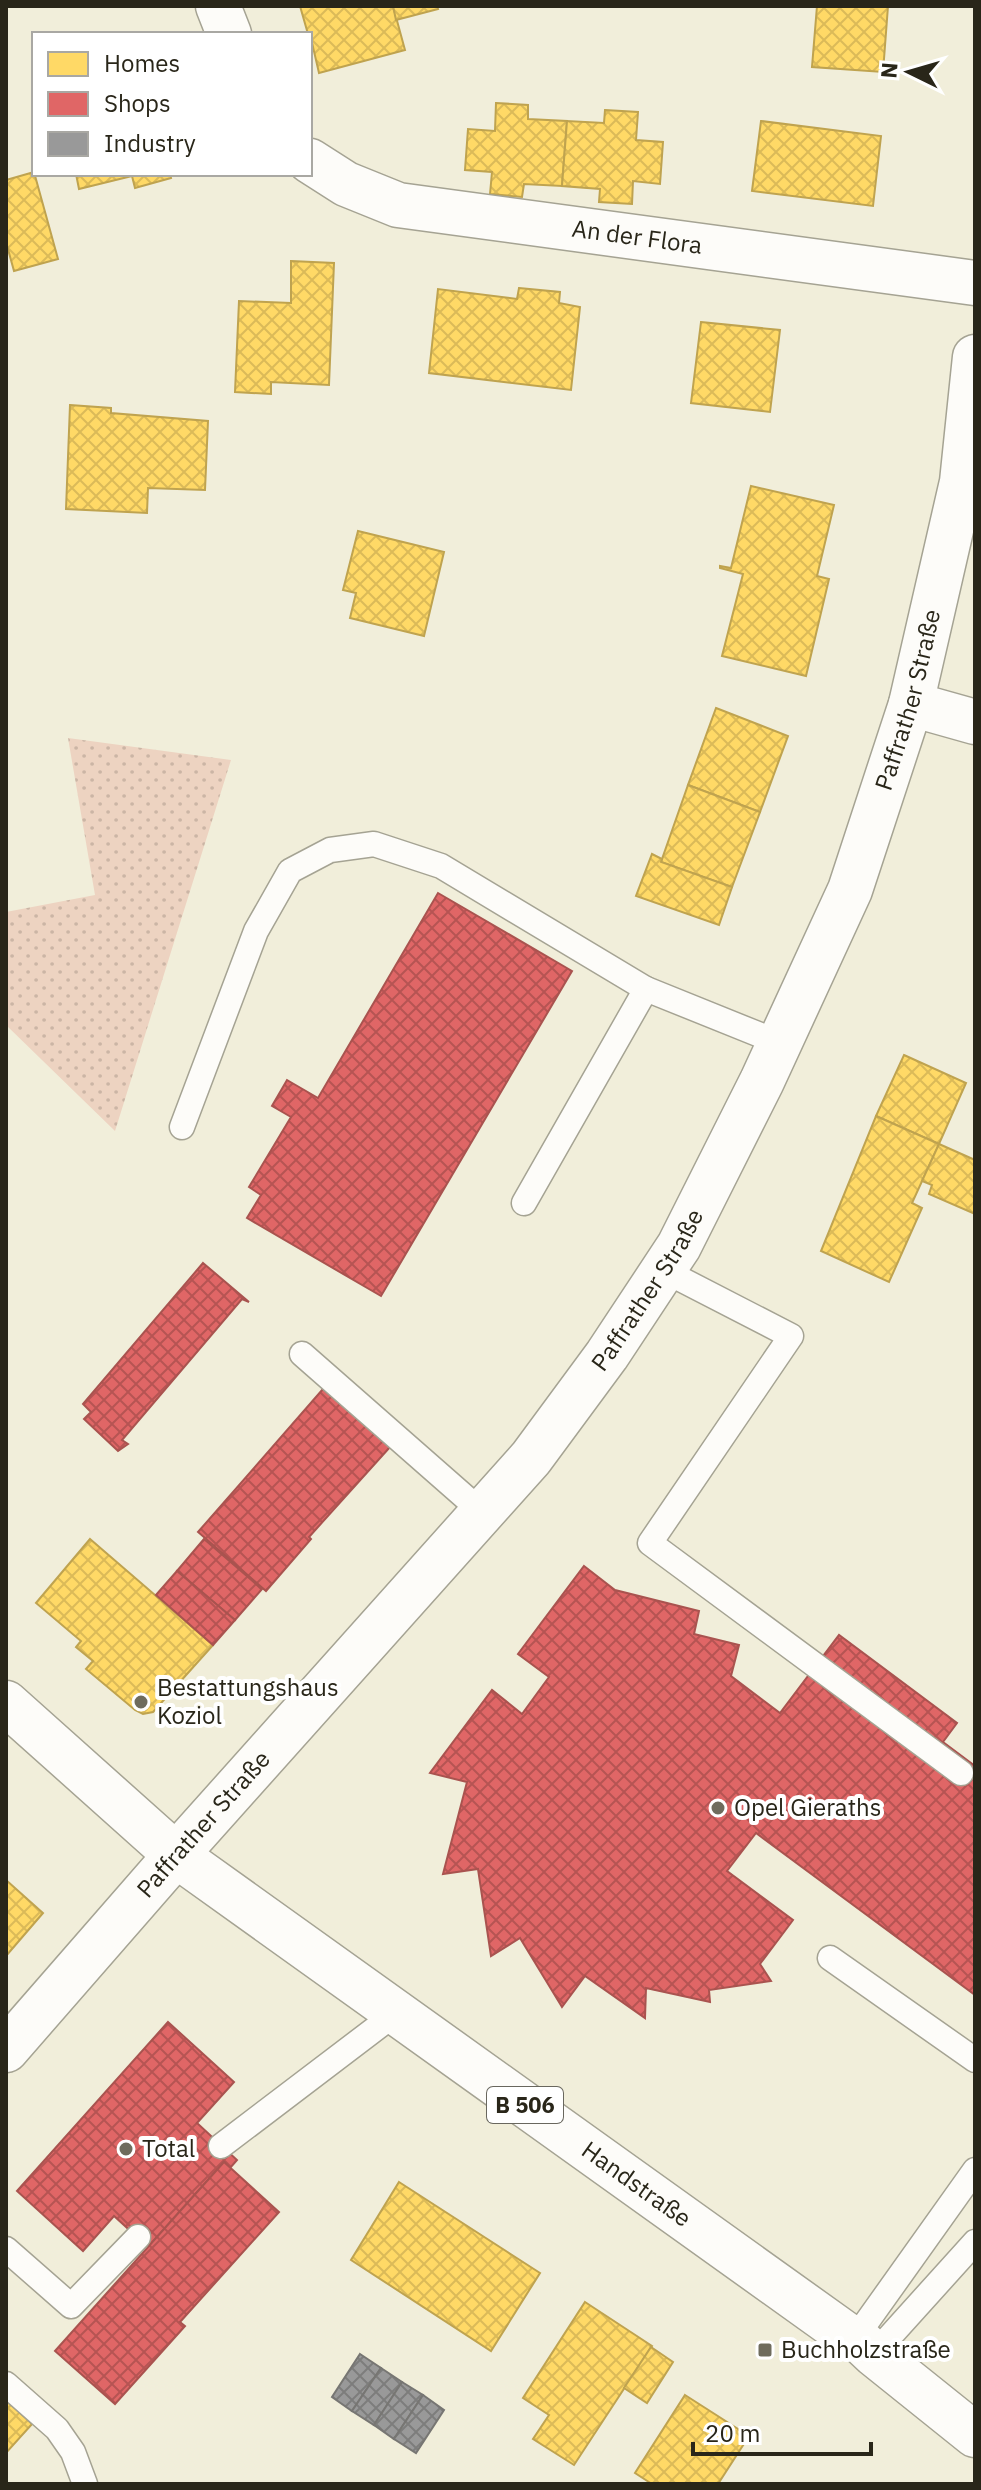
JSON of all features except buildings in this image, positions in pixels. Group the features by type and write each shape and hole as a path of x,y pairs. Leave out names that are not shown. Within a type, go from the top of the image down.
{"main road":[{"path":"218,6 228,32"},
{"name":"An der Flora","path":"312,162 346,184 398,205 975,283"},
{"name":"Paffrather Straße","path":"6,2050 531,1458 607,1355 679,1246 780,1043 850,890 911,704 962,482 975,357"},
{"path":"911,704 975,722"},
{"name":"B 506","path":"6,1703 176,1855"},
{"name":"Handstraße","path":"176,1855 865,2346 975,2435"}],"lane":[{"path":"182,1127 256,931 290,871 330,850 374,844 441,866 646,989 780,1043"},
{"path":"524,1203 646,989"},
{"path":"663,1270 791,1336 650,1543 961,1773"},
{"path":"302,1354 482,1512"},
{"path":"830,1958 975,2060"},
{"path":"221,2146 396,2013"},
{"path":"865,2346 975,2170"},
{"path":"6,2249 71,2306 138,2237"},
{"path":"865,2346 975,2242"},
{"path":"6,2384 57,2429 73,2452 85,2484"}],"shaded area":[{"path":"68,738 231,760 115,1131 6,1025 6,912 95,895"}],"place":[{"name":"Bestattungshaus Koziol","path":"141,1702"},
{"name":"Opel Gieraths","path":"718,1808"},
{"name":"Total","path":"126,2149"},
{"name":"Buchholzstraße","path":"765,2350"}]}
